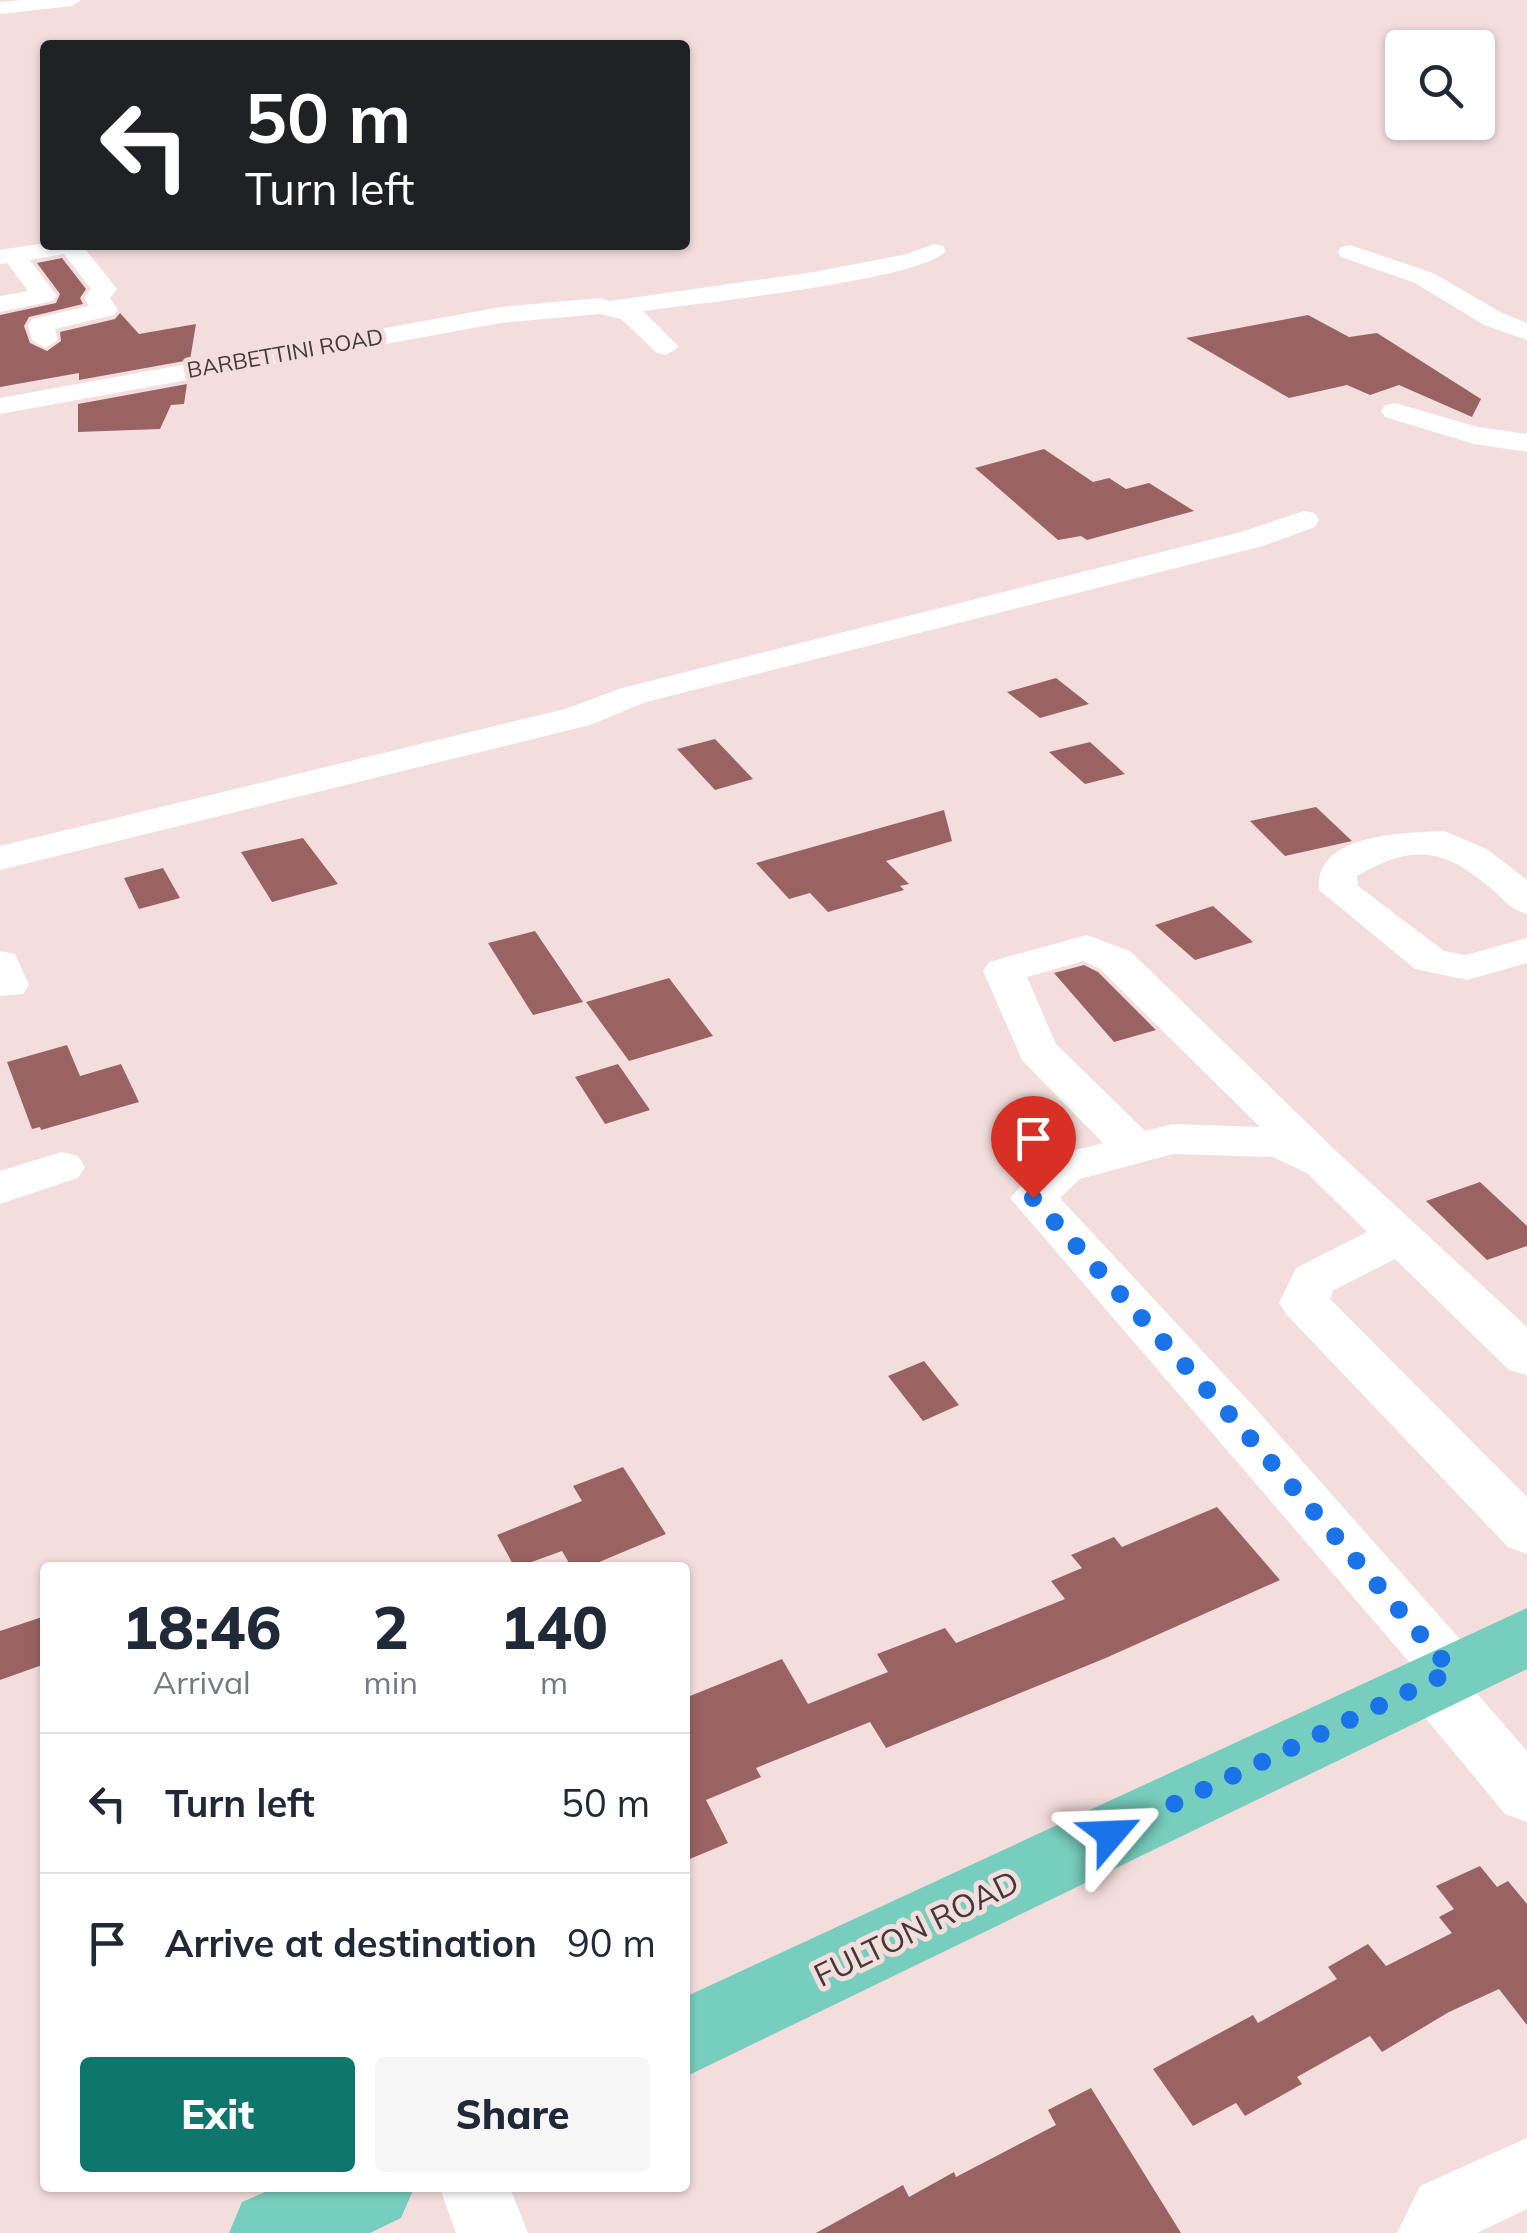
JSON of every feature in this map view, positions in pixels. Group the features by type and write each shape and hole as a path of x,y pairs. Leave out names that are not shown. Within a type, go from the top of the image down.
{"main road":[{"name":"FULTON ROAD","path":"690,2036 1527,1637"},
{"path":"273,2233 362,2192"}],"street":[{"path":"0,8 72,0"},
{"path":"7,256 45,250"},
{"path":"45,340 41,325 105,310 97,298 104,289 73,250"},
{"name":"BARBETTINI ROAD","path":"0,406 501,314 616,307 814,280 914,260 934,251"},
{"path":"1350,252 1424,278 1493,319 1527,332"},
{"path":"0,304 44,296 7,256"},
{"path":"616,307 640,320 666,347"},
{"path":"1395,411 1474,435 1527,443"},
{"path":"0,840 572,703 634,695 1252,539 1304,520"},
{"path":"0,858 578,717 634,695"},
{"path":"1527,902 1473,857 1444,843 1383,845 1337,871 1339,890 1430,960 1467,968 1527,950"},
{"path":"1136,1149 1037,1050 1004,971 1087,947 1115,960 1527,1357"},
{"path":"1323,1162 1280,1142 1173,1139 1064,1168 1033,1198 1238,1424 1441,1676 1527,1795"},
{"path":"0,1188 62,1167"},
{"path":"1400,1236 1312,1280 1304,1303 1527,1532"},
{"path":"1433,2233 1444,2211 1527,2172"},
{"path":"477,2192 492,2233"}],"building":[{"path":"62,258 86,289 80,298 83,304 29,317 24,326 30,343 47,351 61,341 60,332 115,319 120,313 139,334 196,324 190,360 79,380 79,373 0,387 0,315 56,303 60,294 37,263"},
{"path":"1308,315 1349,337 1377,333 1481,399 1472,417 1399,385 1370,395 1347,385 1289,398 1186,338"},
{"path":"187,384 184,404 171,405 160,429 78,432 78,404"},
{"path":"1044,449 1093,482 1109,478 1126,489 1149,483 1194,511 1087,540 1081,536 1058,540 975,468"},
{"path":"1056,678 1089,704 1040,718 1007,692"},
{"path":"715,739 753,779 715,790 677,749"},
{"path":"1090,742 1125,774 1085,784 1049,752"},
{"path":"1316,807 1352,841 1285,856 1250,821"},
{"path":"944,810 952,841 886,861 909,884 900,886 904,890 828,912 810,893 789,899 756,863"},
{"path":"303,838 338,884 272,902 241,852"},
{"path":"163,868 180,898 139,909 124,878"},
{"path":"1213,906 1253,942 1195,960 1155,925"},
{"path":"535,931 583,1002 533,1015 488,943"},
{"path":"1084,965 1098,972 1156,1030 1114,1042 1054,973"},
{"path":"669,978 713,1036 629,1061 586,1002"},
{"path":"67,1045 80,1076 121,1064 139,1102 41,1130 32,1129 7,1062"},
{"path":"618,1064 650,1110 605,1124 575,1077"},
{"path":"1480,1182 1527,1226 1527,1246 1487,1260 1426,1201"},
{"path":"924,1361 959,1405 923,1421 888,1376"},
{"path":"623,1467 666,1534 599,1562 568,1562 562,1551 532,1562 512,1562 497,1535 582,1501 573,1486"},
{"path":"1217,1507 1280,1580 1108,1657 886,1748 870,1722 756,1768 761,1777 706,1800 728,1843 690,1859 690,1696 782,1659 808,1704 888,1672 877,1654 945,1628 956,1643 1065,1599 1051,1581 1082,1568 1071,1555 1114,1537 1122,1547"},
{"path":"40,1618 40,1666 0,1680 0,1631"},
{"path":"1480,1866 1497,1887 1508,1881 1527,1904 1527,2025 1499,1989 1449,2012 1382,2052 1370,2036 1297,2077 1302,2084 1245,2116 1236,2103 1193,2126 1153,2069 1253,2015 1258,2023 1337,1979 1328,1967 1368,1944 1386,1966 1452,1933 1439,1917 1454,1909 1436,1886"},
{"path":"1091,2088 1181,2233 816,2233 903,2185 909,2197 1056,2125 1048,2110"}],"route":[{"path":"1033,1198 1238,1424 1452,1671 1111,1834"}]}
